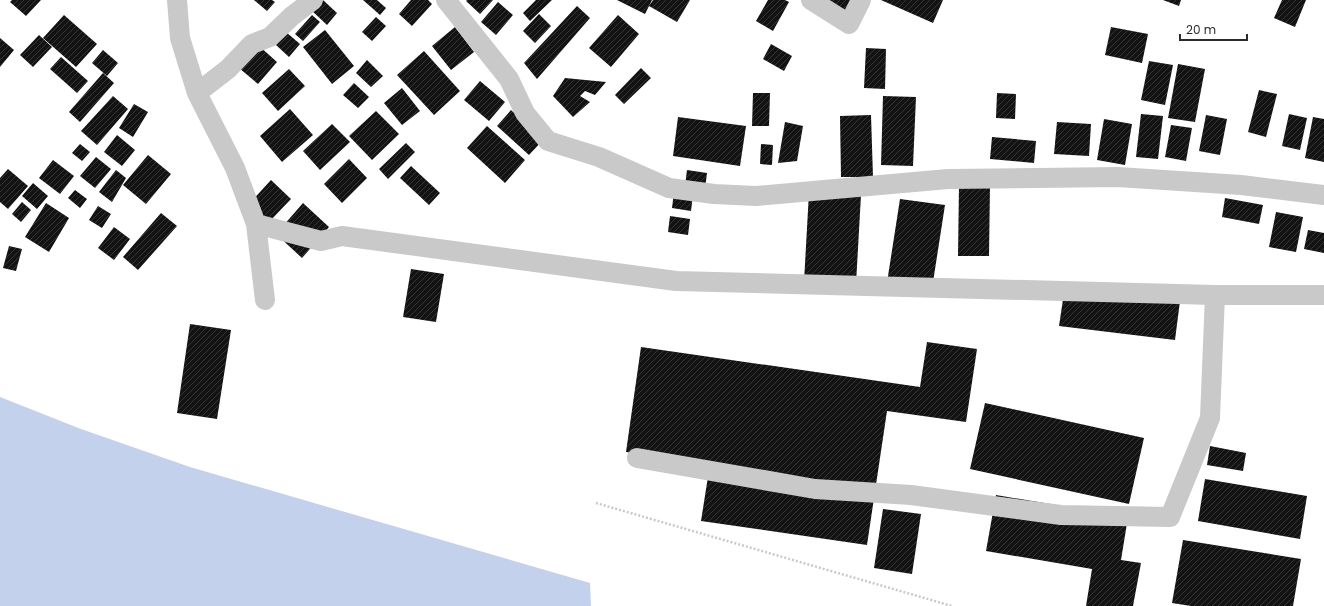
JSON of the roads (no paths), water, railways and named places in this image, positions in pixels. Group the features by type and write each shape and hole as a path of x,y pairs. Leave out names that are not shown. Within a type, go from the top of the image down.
{"street":[{"path":"177,0 180,38 197,93 235,168 256,224 265,300"},
{"path":"197,93 228,69 252,44 270,37 292,16 313,0"},
{"path":"446,0 508,79 525,113 548,141 599,157 669,188 714,194 756,196 948,179 1118,177 1241,185 1324,196"},
{"path":"811,0 849,24 861,0"},
{"path":"256,224 321,241 342,236 676,281 1215,295 1324,295"},
{"path":"637,458 815,489 911,495 1062,515 1170,517 1210,418 1215,295"}],"water":[{"path":"0,397 81,429 190,467 590,583 591,606 0,606"}]}
